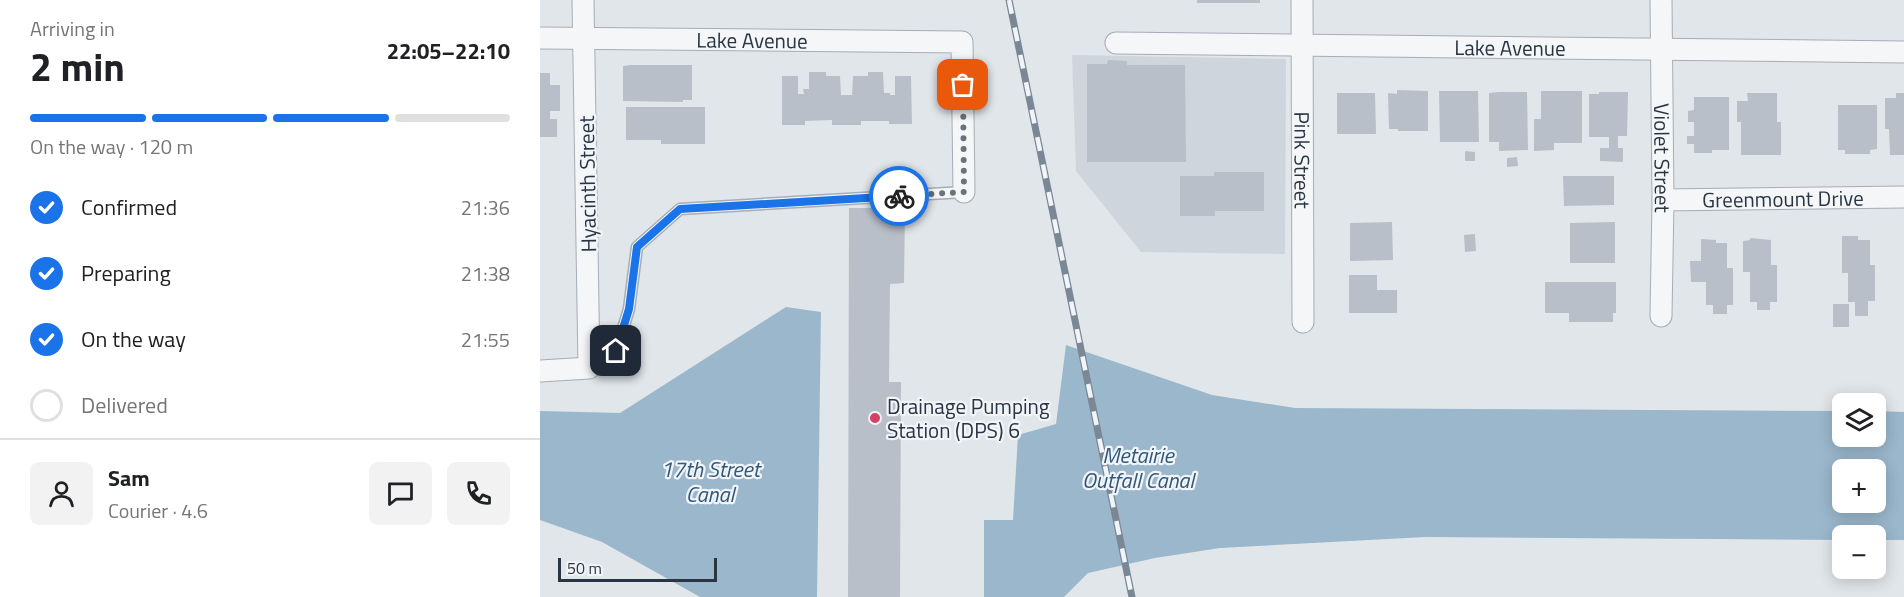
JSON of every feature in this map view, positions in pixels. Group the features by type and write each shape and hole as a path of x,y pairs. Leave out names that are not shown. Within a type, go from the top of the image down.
{"street":[{"name":"Hyacinth Street","path":"584,0 589,368"},
{"name":"Pink Street","path":"1302,0 1303,322"},
{"name":"Violet Street","path":"1661,0 1663,200 1661,316"},
{"name":"Lake Avenue","path":"540,38 962,42 964,192"},
{"name":"Lake Avenue","path":"1116,43 1661,47 1904,52"},
{"name":"Greenmount Drive","path":"1663,200 1904,197"},
{"path":"540,371 589,368"}],"lane":[{"path":"589,368 616,351 629,309 637,247 680,209 964,192"}],"shaded area":[{"path":"1072,55 1286,59 1285,254 1141,252 1076,171"}],"water":[{"name":"17th Street Canal","path":"786,307 821,312 817,597 700,597 602,542 540,520 540,411 620,413"},
{"name":"Metairie Outfall Canal","path":"1066,345 1212,395 1295,408 1832,411 1832,447 1886,447 1886,411 1904,412 1904,540 1886,540 1886,525 1832,525 1832,540 1425,537 1220,548 1155,558 1088,573 1064,597 984,597 984,520 1013,520 1018,435 1056,424"}],"building":[{"path":"1197,0 1260,0 1260,3 1197,3"},
{"path":"1108,60 1127,61 1127,65 1185,65 1186,162 1087,162 1087,64 1107,64"},
{"path":"692,65 692,100 683,100 683,102 623,101 623,66"},
{"path":"809,72 826,72 826,76 840,76 841,95 852,95 853,76 868,76 868,72 883,72 884,93 895,95 895,76 911,76 912,124 861,121 861,125 832,125 832,120 805,121 805,125 782,125 782,76 798,76 798,94 804,94 803,89 809,89"},
{"path":"540,73 550,73 550,85 560,85 560,111 550,111 550,119 557,119 557,137 540,137"},
{"path":"1397,90 1428,91 1428,131 1389,129 1388,93 1397,94"},
{"path":"1439,91 1478,91 1479,142 1440,142"},
{"path":"1541,91 1582,91 1582,143 1554,143 1554,150 1534,151 1534,119 1541,119"},
{"path":"1527,92 1528,150 1499,151 1499,142 1489,142 1489,93"},
{"path":"1599,92 1628,92 1627,136 1618,136 1618,148 1623,148 1623,162 1600,161 1600,148 1609,148 1609,137 1589,137 1589,94 1599,94"},
{"path":"1337,93 1375,93 1376,134 1337,134"},
{"path":"1747,93 1777,93 1777,122 1781,122 1781,155 1741,155 1741,122 1737,122 1737,101 1748,101"},
{"path":"1896,93 1904,93 1904,155 1890,155 1889,129 1885,129 1885,98 1896,98"},
{"path":"1694,97 1729,97 1729,150 1694,153 1694,144 1687,144 1687,136 1694,136 1694,122 1688,122 1688,111 1694,110"},
{"path":"1838,105 1877,105 1877,149 1870,150 1870,154 1845,154 1845,150 1838,150"},
{"path":"626,107 705,107 705,144 661,144 661,140 626,140"},
{"path":"1465,151 1475,152 1475,161 1465,161"},
{"path":"1517,157 1518,166 1507,167 1507,158"},
{"path":"1214,172 1264,172 1264,211 1215,211 1215,216 1180,216 1180,176 1214,176"},
{"path":"1563,176 1614,176 1614,205 1564,206"},
{"name":"Drainage Pumping Station (DPS) 6","path":"849,208 905,208 904,283 890,284 889,382 901,382 900,597 848,597"},
{"path":"1392,222 1393,260 1350,261 1350,223"},
{"path":"1615,222 1615,263 1570,263 1570,223"},
{"path":"1475,234 1476,251 1465,252 1464,235"},
{"path":"1842,236 1858,236 1858,240 1870,240 1870,265 1875,265 1875,301 1868,301 1868,316 1855,316 1855,302 1848,302 1848,273 1842,273"},
{"path":"1750,238 1771,240 1771,265 1777,265 1777,302 1770,302 1770,310 1757,310 1757,302 1750,302 1750,272 1743,272 1743,241 1750,240"},
{"path":"1701,239 1727,243 1727,268 1733,268 1733,305 1727,305 1727,314 1713,314 1713,305 1706,305 1706,282 1691,282 1690,261 1701,261"},
{"path":"1349,275 1377,275 1377,290 1397,290 1397,313 1349,313"},
{"path":"1545,282 1616,282 1616,313 1613,313 1613,322 1569,322 1569,313 1545,313"},
{"path":"1833,304 1849,304 1849,327 1833,327"}],"railway":[{"path":"1009,0 1132,597"}],"way so far":[{"path":"899,196 964,192 963,85"}],"place":[{"name":"Drainage Pumping Station (DPS) 6","path":"875,418"}],"route":[{"path":"616,351 629,309 637,247 680,209 899,196"}]}
